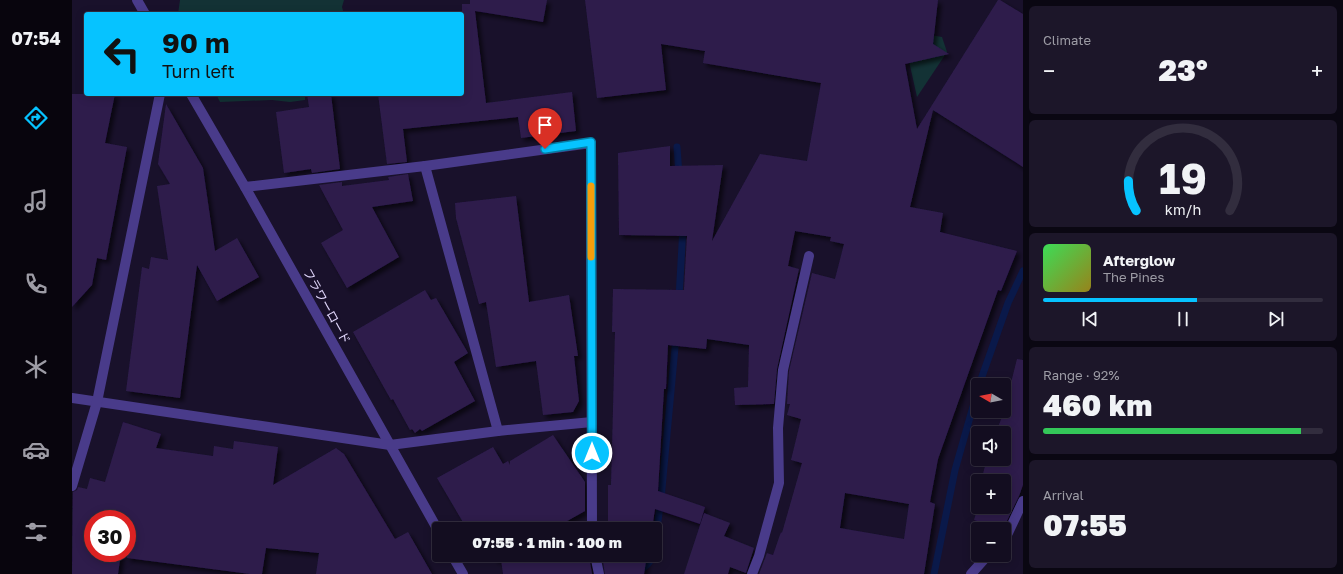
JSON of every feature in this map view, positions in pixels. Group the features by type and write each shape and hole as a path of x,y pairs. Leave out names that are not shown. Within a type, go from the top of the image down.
{"street":[{"path":"137,0 144,12"},
{"path":"72,486 97,402 160,96"},
{"name":"フラワーロード","path":"192,96 433,522"},
{"path":"245,187 425,166 591,142 592,522"},
{"path":"425,166 498,431"},
{"path":"752,574 759,556 778,483 778,428 783,370 808,256"},
{"path":"72,398 390,445 498,431 592,422"},
{"path":"1011,527 1023,502"},
{"path":"456,562 463,574"},
{"path":"596,562 599,574"},
{"path":"971,574 982,562"}],"green space":[{"path":"180,0 344,0 342,7 343,12 178,12"},
{"path":"902,30 942,37 947,52 917,97"},
{"path":"217,96 305,96 305,100 290,102 272,100 220,102"}],"building":[{"path":"470,0 547,0 543,22 475,11 486,103 572,92 576,131 521,138 518,117 403,129 407,162 387,164 378,96 464,96 464,12 462,12 462,4 470,4"},
{"path":"585,0 938,0 933,44 949,54 905,64 917,129 998,0 1023,14 1023,167 933,110 910,207 943,213 940,232 1017,251 1001,291 998,290 938,459 930,502 935,504 924,574 759,574 767,553 773,555 781,532 782,533 802,463 791,460 801,419 787,415 790,404 787,404 789,371 812,273 835,279 844,244 830,241 831,237 795,231 788,266 799,269 777,369 774,404 735,405 734,388 748,387 749,345 707,339 706,349 668,345 658,491 705,507 700,524 655,509 653,522 608,522 608,485 611,485 615,332 612,332 613,289 684,290 687,236 619,235 618,153 670,146 670,166 723,165 712,241 760,154 807,161 821,83 703,63 705,51 661,44 666,90 597,98","holes":["845,493 909,504 904,539 840,528"]},
{"path":"72,94 84,94 84,96 115,96 105,143 127,147 106,260 97,258 92,285 72,307"},
{"path":"307,96 331,96 340,169 312,173 311,169 284,173 276,112 309,107"},
{"path":"166,104 203,168 215,251 237,238 259,277 217,301 197,265 180,398 126,391 142,267 149,269 151,257 168,260 157,186 170,184 158,164"},
{"path":"408,174 413,201 372,207 399,257 347,288 321,243 343,230 319,185 342,182 342,186 389,180 388,177"},
{"path":"516,196 529,302 569,295 578,356 574,356 579,401 573,412 543,415 536,361 496,367 486,302 479,304 456,218 455,203"},
{"path":"425,290 431,300 436,298 468,353 454,362 475,401 422,431 420,429 415,433 412,429 410,430 393,399 391,400 353,332"},
{"path":"1017,359 1023,360 1023,485 1011,512 1011,474 983,474 985,466 1011,466 1011,426 999,426 1001,418 1011,418 1011,383"},
{"path":"123,422 161,434 156,448 213,456 214,446 233,449 234,441 278,447 273,485 336,448 344,454 395,539 408,532 432,574 316,574 319,553 266,548 262,574 250,574 136,559 136,510 84,510 84,562 120,562 118,574 72,574 73,492 77,490 78,487 87,489 90,478 105,482"},
{"path":"553,435 585,482 585,511 565,522 463,522 437,478 493,447 503,464 508,461 510,465 510,461"},
{"path":"704,513 730,523 724,536 754,548 746,573 730,567 728,574 684,574"},
{"path":"976,514 1010,514 1006,522 977,522 974,520"},
{"path":"501,562 590,562 592,574 503,574"},
{"path":"603,562 646,562 644,574 605,574"}],"waterway":[{"path":"677,147 679,175"},
{"path":"679,298 683,227"},
{"path":"981,378 1008,303 1023,271"},
{"path":"658,522 676,337"},
{"path":"934,574 955,470 971,414"},
{"path":"631,574 638,571 650,562"}],"slow traffic":[{"path":"591,186 591,257"}],"route":[{"path":"545,149 591,142 592,453"}]}
